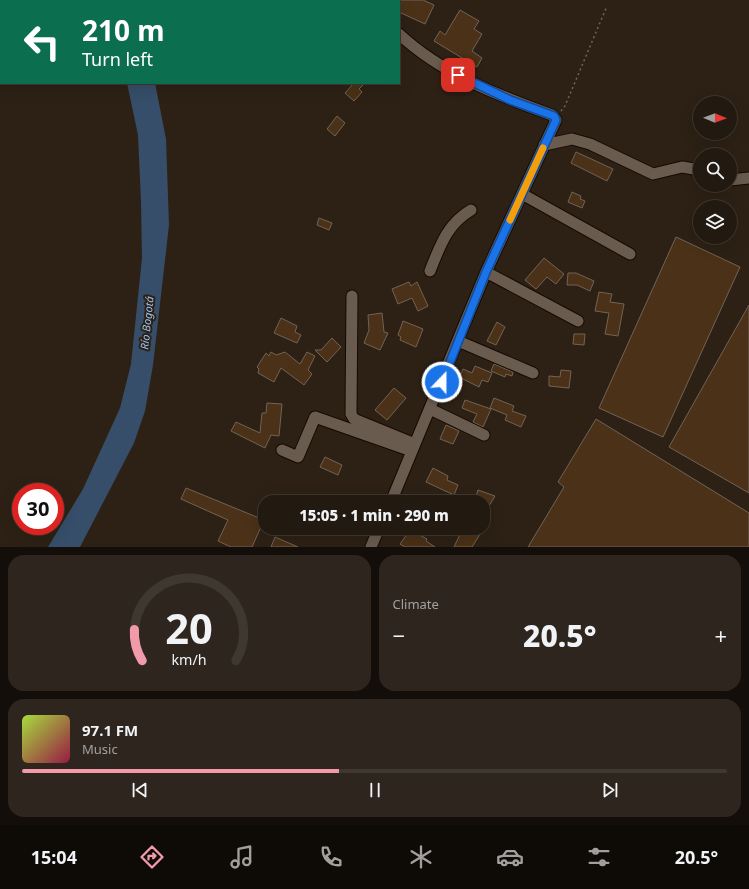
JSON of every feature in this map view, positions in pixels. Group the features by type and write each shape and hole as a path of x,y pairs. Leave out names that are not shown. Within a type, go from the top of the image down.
{"street":[{"path":"394,495 486,272 497,241 522,194 556,118 471,82 431,60 400,35"},
{"path":"544,145 572,139 590,144 653,174 682,167 693,169"},
{"path":"737,179 749,178"},
{"path":"522,194 630,254"},
{"path":"430,271 444,236 458,217 471,210"},
{"path":"496,227 497,241"},
{"path":"486,272 578,321"},
{"path":"352,296 351,414 354,419 414,448"},
{"path":"458,341 533,373"},
{"path":"430,409 484,435"},
{"path":"282,450 298,457 315,417 414,448"},
{"path":"371,547 377,535"}],"path":[{"path":"556,118 565,106 607,6"}],"water":[{"name":"Río Bogotá","path":"127,84 155,84 166,139 169,225 153,365 145,411 134,443 80,547 48,547 55,535 64,535 64,520 83,489 120,408 131,364 142,258 138,135"}],"building":[{"path":"400,0 423,0 434,5 425,24 400,12"},
{"path":"460,10 479,21 474,29 482,34 472,51 482,58 477,67 434,41 440,31 445,35"},
{"path":"353,84 364,84 359,89 362,92 354,101 345,93"},
{"path":"337,116 345,123 335,136 327,129"},
{"path":"576,152 613,169 607,181 571,163"},
{"path":"572,192 581,196 580,199 585,201 582,208 568,202"},
{"path":"319,218 332,223 329,230 317,225"},
{"path":"676,237 740,267 663,437 599,408"},
{"path":"544,258 564,274 556,284 547,277 536,289 525,280"},
{"path":"568,273 576,273 594,281 590,291 577,285 567,285"},
{"path":"409,282 411,286 417,282 428,306 418,311 412,298 398,304 392,289"},
{"path":"599,292 612,294 610,302 624,304 618,336 605,334 609,313 595,311"},
{"path":"749,305 749,493 669,447"},
{"path":"382,313 384,332 388,333 380,350 364,343 369,330 368,315"},
{"path":"281,318 297,326 295,332 301,335 297,343 274,333"},
{"path":"403,321 423,329 416,347 400,340 401,337 398,335"},
{"path":"497,322 505,327 496,345 487,341"},
{"path":"574,334 585,334 584,345 573,344"},
{"path":"332,338 341,347 327,362 315,350 321,350"},
{"path":"271,352 276,355 285,352 300,364 307,352 315,356 308,370 312,374 304,385 281,368 274,382 258,373 259,369 257,367 266,353 269,356"},
{"path":"494,364 513,372 512,376 506,374 505,377 491,371"},
{"path":"475,366 492,373 488,382 482,380 479,387 459,377 463,369 472,373"},
{"path":"561,370 571,371 569,388 549,386 549,376 560,377"},
{"path":"394,388 406,398 387,420 375,410"},
{"path":"494,398 514,406 512,411 526,416 521,427 505,420 507,415 490,408"},
{"path":"465,400 491,409 483,427 473,422 477,414 462,408"},
{"path":"267,403 282,404 279,436 271,435 265,448 231,431 236,422 260,433 262,413 266,413"},
{"path":"596,419 749,513 749,547 528,547 564,487 558,482"},
{"path":"446,425 459,431 453,444 440,439"},
{"path":"325,457 342,465 338,475 320,467"},
{"path":"433,468 448,476 447,480 458,485 454,495 426,482"},
{"path":"186,488 258,518 258,534 252,547 231,547 218,541 228,520 181,499"},
{"path":"478,490 495,496 490,504 490,495 476,495"},
{"path":"406,535 419,535 427,539 426,541 435,547 405,547 400,544"},
{"path":"460,535 480,535 472,547 454,547"},
{"path":"275,537 298,547 271,547"}],"slow traffic":[{"path":"510,220 543,148"}],"route":[{"path":"442,382 486,272 556,120 554,116 510,100 458,75"}]}
